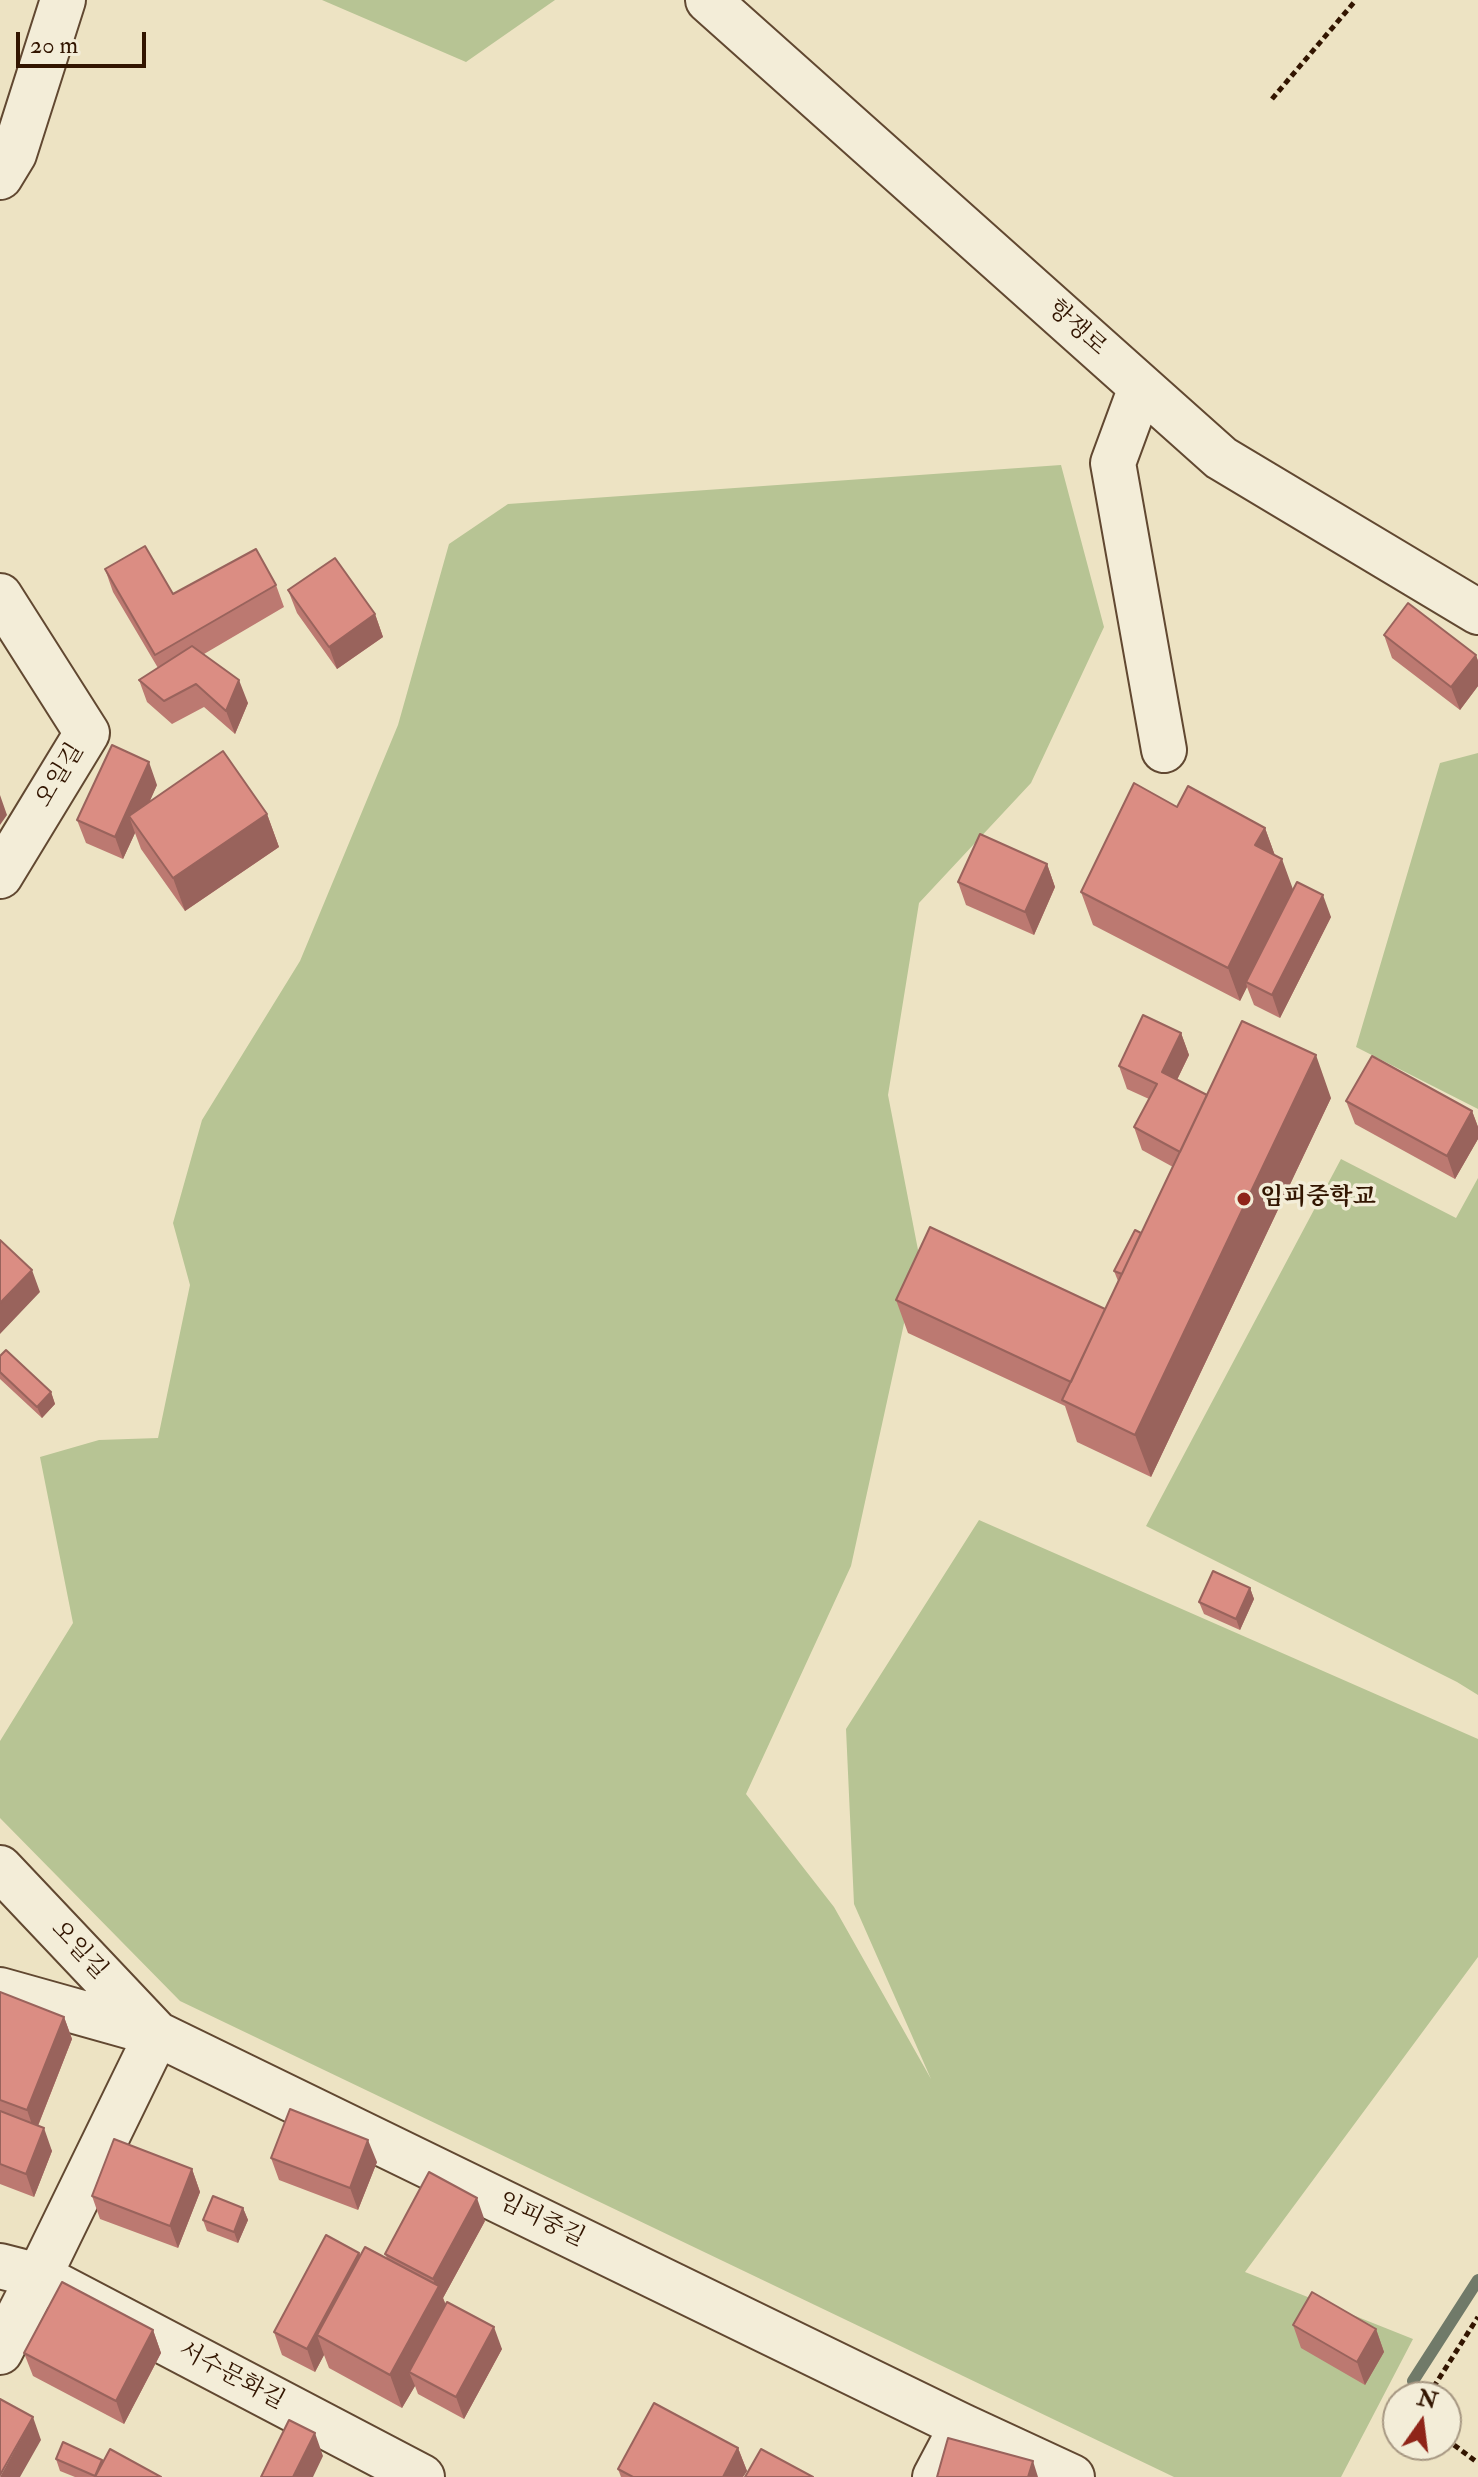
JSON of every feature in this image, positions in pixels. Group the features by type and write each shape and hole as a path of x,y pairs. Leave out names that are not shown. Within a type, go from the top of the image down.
{"street":[{"path":"0,177 14,154 63,0"},
{"name":"항쟁로","path":"708,0 1221,458 1478,612"},
{"path":"1141,387 1113,463 1164,750"},
{"name":"오일길","path":"0,596 87,733 0,876"},
{"name":"오일길","path":"0,1868 157,2034"},
{"name":"임피중길","path":"0,1990 157,2034 1072,2477"},
{"path":"0,2352 20,2271 157,2034"},
{"name":"서수문화길","path":"20,2271 422,2477"},
{"path":"935,2477 962,2426"}],"path":[{"path":"1272,99 1356,0"},
{"path":"1437,2381 1478,2317"}],"green space":[{"path":"322,0 555,0 466,62"},
{"path":"1061,465 1104,627 1031,783 919,903 888,1095 919,1255 851,1566 746,1794 834,1907 931,2079 854,1904 846,1729 979,1520 1478,1739 1478,1957 1245,2272 1413,2339 1391,2381 1382,2381 1382,2398 1341,2477 1174,2477 180,2001 0,1818 0,1741 73,1623 40,1457 99,1440 158,1438 190,1285 173,1223 202,1120 300,961 398,725 449,544 508,504"},
{"path":"1478,753 1478,1109 1356,1047 1440,763"},
{"path":"1341,1159 1456,1218 1478,1178 1478,1695 1146,1526"}],"building":[{"path":"145,546 173,594 256,549 276,585 155,655 105,569"},
{"path":"335,558 375,614 329,647 288,590"},
{"path":"1408,603 1476,655 1451,687 1384,635"},
{"path":"192,646 239,680 226,711 196,684 164,701 139,680"},
{"path":"112,745 149,762 115,837 77,820"},
{"path":"223,751 267,814 173,878 129,816"},
{"path":"1134,783 1177,807 1188,786 1265,828 1255,845 1282,859 1228,968 1081,892"},
{"path":"980,834 1047,864 1025,912 958,882"},
{"path":"1297,882 1323,895 1272,995 1246,982"},
{"path":"1143,1015 1181,1033 1162,1072 1207,1095 1180,1152 1134,1127 1157,1084 1119,1066"},
{"path":"1242,1021 1316,1055 1135,1435 1062,1400"},
{"path":"1372,1056 1472,1111 1447,1156 1346,1101"},
{"path":"930,1227 1105,1309 1071,1382 896,1300"},
{"path":"1135,1230 1141,1233 1122,1274 1114,1271"},
{"path":"0,1240 32,1270 0,1303"},
{"path":"6,1350 51,1392 37,1407 0,1372 0,1356"},
{"path":"1213,1571 1250,1588 1236,1619 1199,1602"},
{"path":"0,1992 64,2017 27,2110 0,2100"},
{"path":"290,2109 368,2140 350,2188 271,2158"},
{"path":"0,2111 44,2128 26,2174 0,2164"},
{"path":"114,2139 192,2169 170,2226 92,2196"},
{"path":"429,2172 477,2198 433,2279 385,2254"},
{"path":"213,2196 243,2208 234,2232 203,2220"},
{"path":"326,2235 359,2253 307,2349 274,2332"},
{"path":"365,2247 439,2286 390,2375 317,2335"},
{"path":"62,2282 153,2330 116,2401 24,2353"},
{"path":"1312,2292 1376,2329 1357,2362 1293,2325"},
{"path":"447,2302 494,2327 456,2397 409,2372"},
{"path":"0,2399 33,2417 0,2475"},
{"path":"654,2403 738,2448 723,2477 633,2477 618,2469"},
{"path":"289,2420 315,2433 293,2477 261,2477"},
{"path":"948,2438 1033,2461 1028,2477 937,2477"},
{"path":"63,2442 102,2460 95,2476 56,2459"},
{"path":"110,2449 161,2477 95,2477"},
{"path":"761,2449 813,2477 745,2477"}],"waterway":[{"path":"1413,2381 1478,2280"}],"place":[{"name":"임피중학교","path":"1244,1199"}]}
